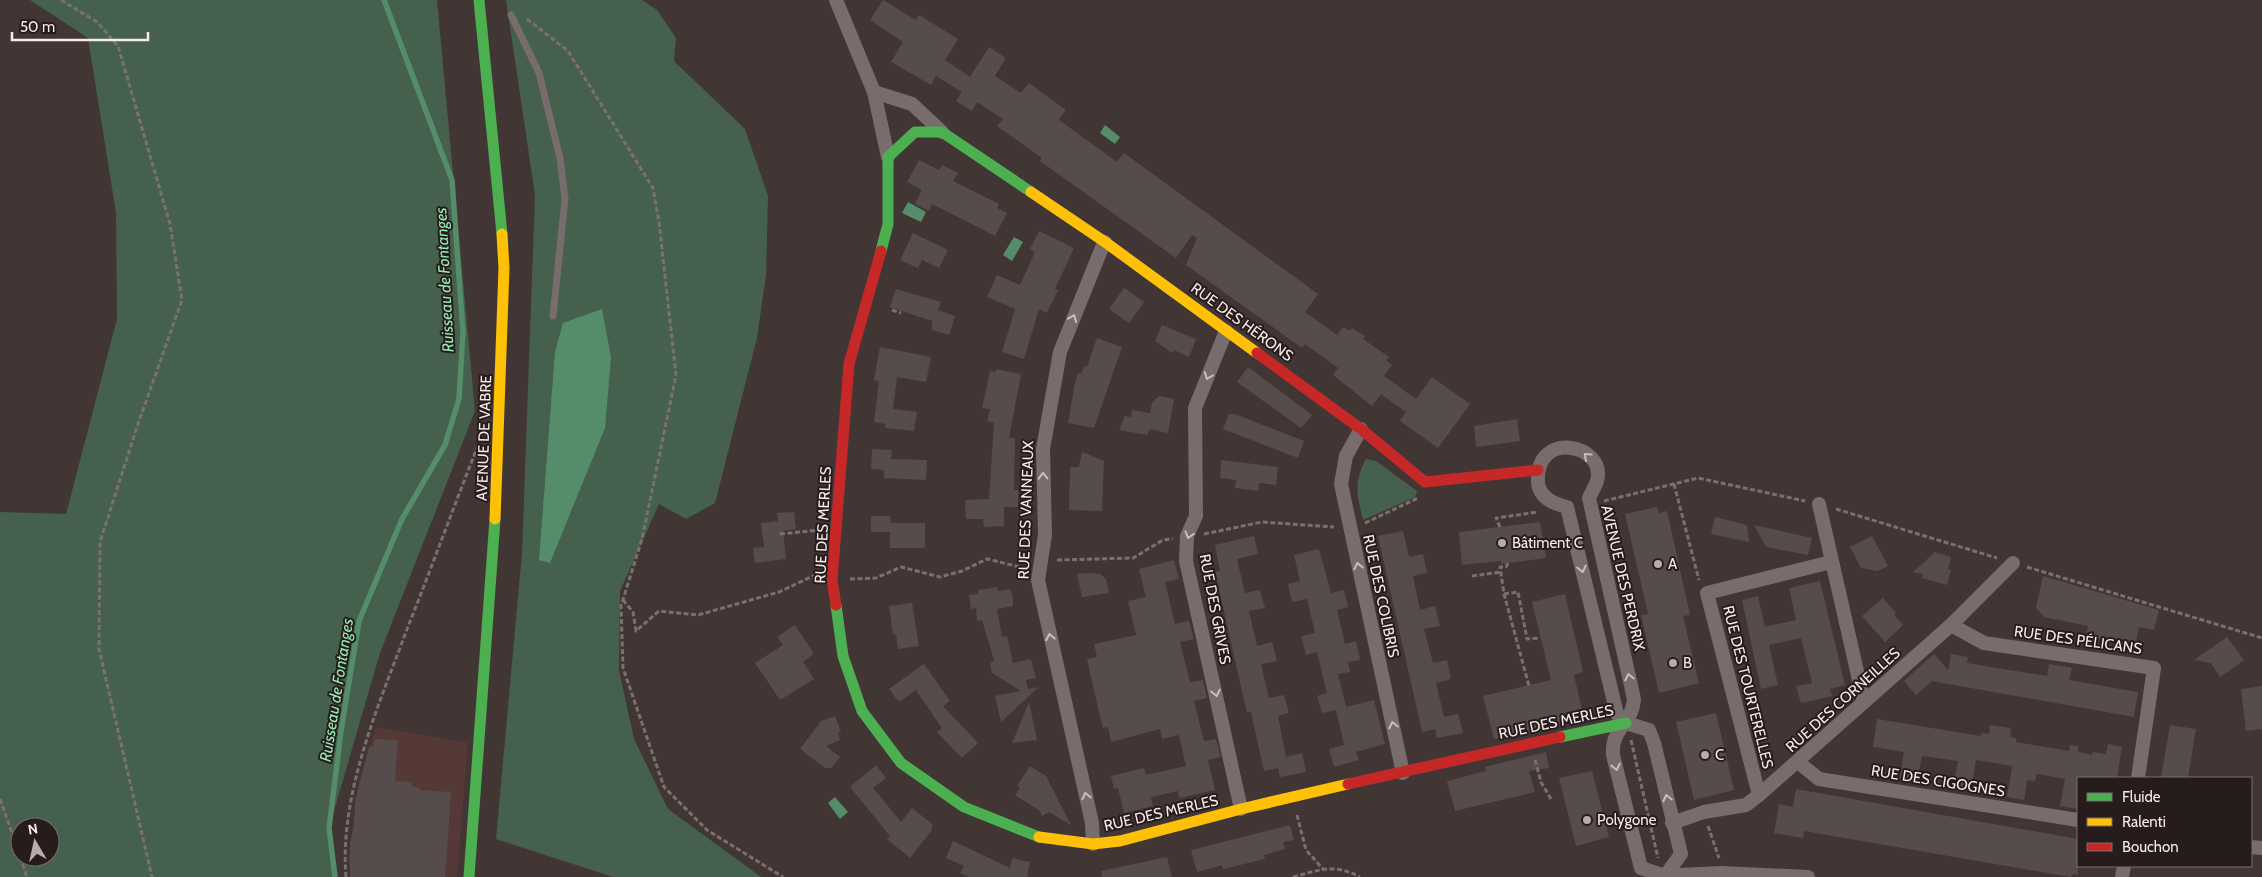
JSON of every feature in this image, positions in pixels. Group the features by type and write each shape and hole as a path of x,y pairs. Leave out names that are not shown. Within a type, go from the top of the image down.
{"street":[{"name":"AVENUE DE VABRE","path":"469,877 498,478 504,268 500,199 478,0"},
{"path":"836,0 874,92 888,157"},
{"name":"RUE DES HÉRONS","path":"874,92 912,104 942,132 1106,242 1361,429 1425,482"},
{"path":"888,157 915,132 942,132"},
{"name":"RUE DES MERLES","path":"888,157 888,224 849,364 833,574 843,656 862,711 901,764 964,807 1034,836 1092,844 1120,840 1241,809 1510,747 1628,729"},
{"name":"RUE DES VANNEAUX","path":"1092,844 1092,823 1038,580 1045,535 1043,449 1060,352 1100,250 1106,242"},
{"name":"RUE DES GRIVES","path":"1226,331 1194,408 1196,516 1187,536 1186,561 1241,809"},
{"name":"RUE DES COLIBRIS","path":"1361,429 1346,456 1341,484 1403,772"},
{"name":"AVENUE DES PERDRIX","path":"1538,470 1544,458 1553,450 1574,447 1589,456 1597,472 1597,480 1589,498 1634,699 1628,729 1615,733 1612,743 1623,801 1641,868 1663,877"},
{"path":"1425,482 1538,470 1538,486 1544,497 1556,504 1567,507 1617,714 1628,729 1649,730 1654,743 1681,854 1663,877"},
{"path":"1819,504 1864,702"},
{"name":"RUE DES TOURTERELLES","path":"1759,796 1707,593 1831,562"},
{"name":"RUE DES CORNEILLES","path":"1672,823 1704,812 1746,805 1759,796 1951,625 2013,562"},
{"name":"RUE DES PÉLICANS","path":"1951,625 1984,643 2154,668 2138,777"},
{"name":"RUE DES CIGOGNES","path":"1798,762 1819,779 2077,820"},
{"path":"1663,877 1721,873 1808,877"}],"lane":[{"path":"511,15 539,73 560,158 565,199 553,316"}],"path":[{"path":"61,0 97,22 118,46 170,224 182,300 138,424 100,542 99,649 152,877"},
{"path":"511,15 524,16 568,51 653,188 659,222 676,375 642,539 621,606 623,668 664,786 708,830 783,877"},
{"path":"892,310 902,313"},
{"path":"346,877 345,861 352,793 368,735 483,435"},
{"path":"1595,527 1603,501 1698,478 1819,504 2262,638"},
{"path":"849,579 876,578 901,567 940,577 962,571 987,559 1023,569 1041,563 1060,560 1133,558 1163,540 1262,522 1350,526 1366,522 1418,499 1425,482"},
{"path":"1674,484 1700,582 1707,593"},
{"path":"1500,526 1496,518 1541,511"},
{"path":"780,534 822,530"},
{"path":"1508,563 1506,566 1500,567 1504,594 1529,686"},
{"path":"1472,576 1501,572"},
{"path":"623,600 633,612 636,631 659,611 698,615 779,592 812,575 833,574"},
{"path":"1504,594 1518,592 1527,639 1540,638"},
{"path":"1628,729 1658,858"},
{"path":"1538,770 1541,782 1551,799"},
{"path":"1623,801 1664,785"},
{"path":"0,799 10,828"},
{"path":"1287,815 1297,814 1306,850 1323,869"},
{"path":"1706,820 1721,864"},
{"path":"1293,877 1323,869 1346,869 1360,877"}],"shaded area":[{"path":"30,0 437,0 475,411 380,653 329,828 335,877 0,877 0,512 66,514 117,319 116,213 88,38"},
{"path":"506,0 642,0 657,10 676,38 674,61 745,129 768,196 766,275 757,338 715,503 686,519 659,504 620,591 619,670 634,739 668,809 761,877 613,877 496,839 522,553 535,195"},
{"path":"1105,125 1120,137 1115,144 1100,133"},
{"path":"908,202 926,212 921,222 902,213"},
{"path":"1014,237 1023,242 1012,261 1003,255"},
{"path":"602,309 611,357 605,428 550,563 539,560 555,352 563,323"},
{"path":"1366,459 1376,461 1417,491 1415,497 1363,520 1357,489 1359,475"},
{"path":"376,727 468,743 457,877 351,877 348,859 359,781"},
{"path":"835,797 848,812 840,819 828,803"}],"building":[{"path":"883,0 916,20 919,15 958,39 945,60 970,77 989,47 1006,58 995,76 1021,93 1029,83 1066,110 1059,120 1117,162 1124,153 1318,294 1305,312 1337,335 1343,327 1350,331 1352,328 1365,336 1363,339 1389,357 1386,360 1392,365 1384,376 1416,399 1432,377 1470,404 1438,448 1400,421 1406,412 1381,394 1372,406 1333,375 1338,368 1305,344 1302,348 1186,265 1197,238 1192,235 1176,258 1040,161 1042,158 997,126 1003,119 977,102 972,111 956,101 962,92 936,76 931,85 891,62 903,42 870,20"},
{"path":"919,160 939,170 942,165 958,173 953,181 999,204 997,208 1007,213 995,236 932,204 929,211 915,204 922,190 907,182"},
{"path":"1039,231 1074,248 1055,289 1058,290 1047,313 1039,309 1024,359 1002,352 1015,309 987,297 997,275 1020,285 1035,252 1030,249"},
{"path":"913,233 948,250 939,268 922,260 918,268 900,260"},
{"path":"1124,288 1144,302 1129,323 1109,309"},
{"path":"896,289 941,302 938,310 955,316 949,335 932,330 932,321 890,307"},
{"path":"1162,325 1196,339 1189,357 1174,350 1172,353 1155,341"},
{"path":"1097,338 1122,347 1094,428 1068,423 1078,373 1081,374 1084,366 1087,367"},
{"path":"880,347 931,357 926,382 897,377 893,409 917,412 914,431 885,428 885,424 874,422 879,381 874,380"},
{"path":"1248,367 1312,415 1301,428 1237,382"},
{"path":"996,369 1021,374 1009,438 1015,438 1014,490 1018,490 1018,507 1004,507 1004,526 984,527 983,519 966,519 965,500 989,499 994,423 987,421 990,409 982,408 990,371 996,372"},
{"path":"1159,396 1174,399 1168,433 1149,429 1148,435 1119,430 1125,416 1131,417 1132,410 1150,413 1152,403"},
{"path":"1229,414 1235,414 1304,441 1298,458 1223,429"},
{"path":"1517,419 1520,441 1476,447 1474,426"},
{"path":"872,449 892,450 891,459 927,460 926,480 884,478 884,470 871,469"},
{"path":"1082,452 1104,461 1102,511 1069,510 1070,467 1079,467"},
{"path":"1221,460 1278,467 1276,485 1259,483 1258,491 1235,488 1236,480 1220,478"},
{"path":"1657,507 1659,513 1667,511 1690,615 1683,616 1699,683 1659,693 1641,615 1648,614 1625,514"},
{"path":"794,512 796,529 783,531 786,559 755,563 753,548 764,547 761,523 778,521 777,513"},
{"path":"871,516 890,516 891,523 925,523 925,548 890,548 890,532 871,532"},
{"path":"1715,517 1747,525 1749,542 1711,534"},
{"name":"Bâtiment C","path":"1540,522 1546,558 1501,564 1501,561 1462,565 1459,532"},
{"path":"1754,525 1812,538 1808,555 1766,547"},
{"path":"1403,531 1409,557 1423,554 1427,573 1413,576 1420,610 1435,606 1440,626 1424,629 1433,663 1447,660 1451,679 1436,683 1444,717 1458,714 1463,733 1437,738 1435,729 1422,732 1378,536"},
{"path":"1254,536 1258,554 1237,559 1245,593 1260,590 1265,608 1249,611 1257,646 1272,642 1277,661 1261,664 1269,698 1284,695 1289,713 1278,716 1286,757 1302,753 1306,772 1280,777 1278,768 1264,771 1251,712 1247,713 1215,572 1220,571 1215,545"},
{"path":"1872,536 1888,566 1877,571 1861,568 1850,547"},
{"path":"1319,549 1331,593 1344,590 1348,607 1337,610 1345,644 1356,641 1360,660 1348,662 1350,672 1338,674 1346,707 1374,700 1385,744 1356,752 1359,760 1334,767 1329,749 1344,745 1336,710 1322,713 1317,696 1327,693 1317,652 1306,655 1301,636 1315,633 1307,599 1292,602 1288,584 1300,581 1294,555"},
{"path":"1935,552 1951,557 1948,569 1951,570 1947,585 1922,578 1923,574 1913,572"},
{"path":"1174,560 1179,579 1165,582 1175,624 1189,621 1194,639 1180,642 1190,682 1203,680 1205,688 1207,698 1194,701 1204,741 1216,739 1221,757 1208,760 1215,790 1179,798 1178,791 1151,797 1153,806 1124,813 1118,788 1114,789 1111,776 1144,768 1146,775 1186,766 1179,735 1162,739 1160,729 1111,742 1108,727 1103,728 1087,659 1097,657 1094,644 1136,635 1128,601 1146,597 1139,569"},
{"path":"1077,574 1100,574 1106,579 1109,593 1082,597"},
{"path":"2043,576 2159,610 2154,630 2139,627 2136,642 2109,637 2108,641 2086,637 2088,626 2044,617 2036,608"},
{"path":"1820,581 1845,685 1830,689 1832,696 1801,703 1796,686 1812,683 1801,638 1769,645 1778,685 1761,689 1742,600 1758,596 1765,627 1796,620 1789,588"},
{"path":"997,587 998,591 1011,589 1013,600 1013,606 997,609 1002,637 1007,636 1013,663 1031,659 1036,678 1026,680 1028,689 1039,687 1001,722 995,696 1021,691 992,673 990,664 994,660 982,620 977,621 976,608 971,609 969,595 978,594 978,590"},
{"path":"1565,594 1583,672 1574,675 1582,710 1563,714 1565,724 1494,739 1483,696 1551,680 1532,602"},
{"path":"1883,598 1896,613 1894,615 1903,625 1885,642 1862,616"},
{"path":"912,603 919,646 898,649 896,634 893,635 889,606"},
{"path":"795,625 814,654 803,662 814,679 780,700 755,663 783,645 777,637"},
{"path":"2227,637 2244,660 2220,677 2211,663 2194,660"},
{"path":"1934,654 1948,670 1951,654 1968,657 1967,663 2047,676 2049,664 2072,668 2069,680 2138,692 2134,717 1932,681 1916,695 1904,681"},
{"path":"924,664 950,701 943,706 978,743 962,758 937,732 942,728 916,690 899,702 889,689"},
{"path":"2262,686 2262,729 2246,731 2241,689"},
{"path":"1029,702 1037,740 1012,743"},
{"name":"C","path":"1716,713 1734,790 1694,800 1676,722"},
{"path":"835,716 841,732 838,733 840,740 826,746 840,757 831,768 825,768 800,749 821,721"},
{"path":"1877,719 1981,736 1982,733 1989,734 1990,725 2011,728 2010,737 2016,738 2016,742 2069,751 2070,745 2078,746 2078,752 2092,755 2093,752 2106,754 2108,744 2122,747 2117,777 2077,777 2077,809 2060,806 2065,779 2037,774 2035,781 2027,780 2024,800 2007,797 2012,766 1976,760 1971,790 1953,787 1958,761 1922,756 1917,781 1900,778 1904,752 1873,747"},
{"path":"2170,725 2196,729 2188,777 2161,777"},
{"path":"375,739 398,740 395,781 411,782 411,786 420,788 419,790 451,792 445,877 350,877 350,843 354,828 355,801 369,747 373,747"},
{"path":"1546,752 1549,768 1529,771 1535,792 1455,811 1447,781 1486,771 1485,767"},
{"path":"876,765 886,778 873,788 901,822 912,808 932,824 932,830 910,858 887,839 890,836 850,787"},
{"path":"1030,766 1046,776 1071,825 1049,812 1042,816 1040,811 1015,795 1020,788 1017,786"},
{"name":"Polygone","path":"1592,771 1609,837 1576,846 1559,778"},
{"path":"1796,789 2077,839 2078,875 2073,874 2071,877 1804,831 1803,838 1774,833 1779,804 1793,807"},
{"path":"1290,825 1294,840 1283,842 1285,849 1264,855 1265,859 1223,869 1222,865 1197,872 1191,850"},
{"path":"953,841 1010,868 1012,858 1030,862 1027,876 1029,877 969,877 960,873 964,866 946,858"},
{"path":"1167,857 1172,877 1102,877 1101,871"}],"waterway":[{"name":"Ruisseau de Fontanges","path":"335,877 329,828 341,731 359,621 402,519 445,445 459,399 463,332 452,180 384,0"}],"traffic: fast":[{"path":"479,0 502,234"},
{"path":"881,251 888,224 888,157 915,132 942,132 1031,192"},
{"path":"469,877 495,519"},
{"path":"836,605 843,656 862,711 901,763 964,807 1039,837"},
{"path":"1560,737 1626,723"}],"traffic: slow":[{"path":"1031,192 1105,242 1257,353"},
{"path":"495,519 504,268 502,234"},
{"path":"1039,837 1093,844 1120,841 1241,809 1348,784"}],"traffic: jam":[{"path":"836,605 832,580 849,364 881,251"},
{"path":"1257,353 1361,429 1425,482 1538,470"},
{"path":"1348,784 1560,737"}],"place":[{"name":"Bâtiment C","path":"1502,543"},
{"name":"A","path":"1658,564"},
{"name":"B","path":"1673,663"},
{"name":"C","path":"1705,755"},
{"name":"Polygone","path":"1587,820"}]}
